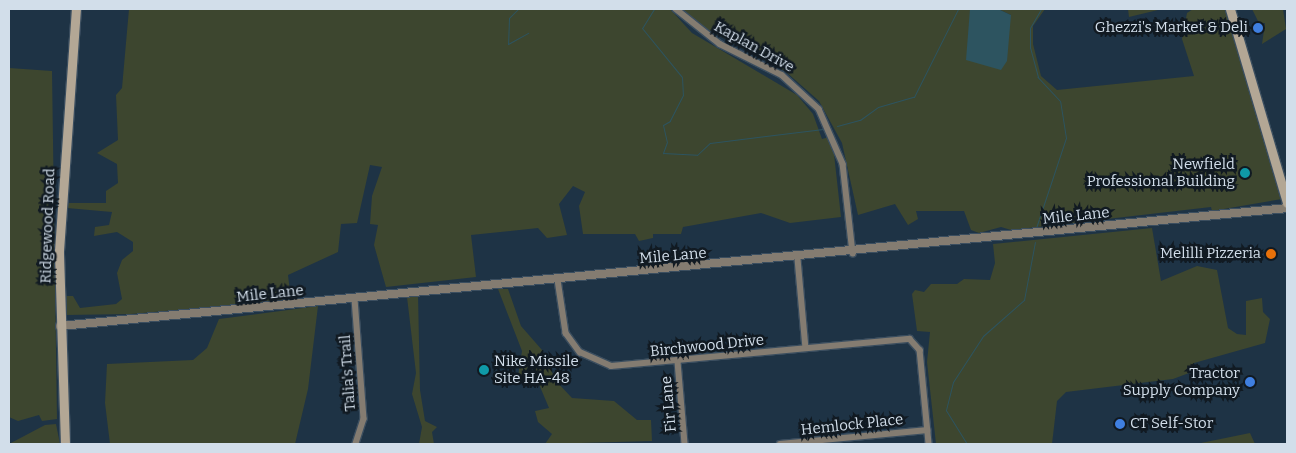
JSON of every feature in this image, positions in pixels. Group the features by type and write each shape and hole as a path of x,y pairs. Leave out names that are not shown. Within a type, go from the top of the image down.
{"main road":[{"name":"Ridgewood Road","path":"65,444 60,326 62,195 76,9"},
{"path":"1230,9 1287,202"}],"street":[{"name":"Kaplan Drive","path":"676,9 720,44 782,75 819,109 843,164 853,253"},
{"name":"Mile Lane","path":"60,326 798,259 1287,208"},
{"path":"798,259 806,348"},
{"name":"Birchwood Drive","path":"558,280 566,333 589,358 611,366 678,362 910,339 917,342 927,430"},
{"name":"Talia's Trail","path":"355,298 364,419 356,444"},
{"name":"Fir Lane","path":"678,362 685,444"},
{"path":"927,430 928,444"},
{"name":"Hemlock Place","path":"780,444 927,430"}],"green space":[{"path":"129,9 670,9 692,33 797,95 813,114 822,139 829,137 834,154 841,217 790,223 761,213 683,227 681,234 653,234 653,238 639,241 635,234 583,234 579,206 585,192 573,186 559,204 567,235 547,238 538,228 471,235 476,277 386,287 374,245 378,225 370,224 372,196 382,167 370,165 357,223 341,224 338,252 288,275 291,300 131,314 66,315 65,296 73,296 80,308 116,304 122,299 117,273 122,260 133,251 133,242 117,232 94,236 95,227 109,225 112,212 67,208 67,203 106,203 106,191 118,183 117,164 97,153 118,140 116,95 122,88"},
{"path":"683,9 970,9 970,18 1011,15 998,9 1045,9 1033,26 1033,44 1041,76 1057,90 1194,76 1182,39 1187,13 1193,9 1226,9 1282,199 1212,211 1211,207 1011,230 1001,227 979,233 971,230 964,211 916,211 918,219 908,225 895,204 858,215 842,143 819,101 785,71 696,23"},
{"path":"1128,9 1162,9 1129,17"},
{"path":"1252,9 1283,9 1286,29 1262,44 1265,23 1259,23"},
{"path":"9,68 52,71 57,419 42,421 39,415 18,421 9,417"},
{"path":"1152,228 1161,281 1197,266 1217,270 1228,328 1237,334 1246,335 1246,301 1262,298 1263,312 1270,319 1265,343 1194,363 1189,373 1173,379 1066,392 1057,401 1052,444 936,444 927,362 930,332 917,331 912,294 915,290 924,292 931,284 957,284 964,279 990,280 995,263 993,244"},
{"path":"498,289 508,289 521,326 542,350 556,381 572,398 614,401 637,420 651,420 652,441 545,444 552,434 538,422 535,411 549,408 530,363 523,377 518,376 522,351"},
{"path":"418,294 420,390 425,421 437,427 432,432 434,444 419,444 422,427 412,394 416,373 407,297"},
{"path":"318,306 308,389 295,444 110,444 105,403 107,364 193,360 207,348 219,319"},
{"path":"56,424 60,444 9,444 45,425"},
{"path":"1250,433 1255,444 1196,444"}],"water":[{"path":"970,9 998,9 1011,15 1007,61 1001,70 966,60"}],"waterway":[{"path":"518,9 509,18 508,44 528,33"},
{"path":"654,9 642,28 682,77 683,95 670,121 663,125 667,142 663,153 697,155 710,143 823,129"},
{"path":"837,126 860,120 878,107 914,97 958,9"},
{"path":"1036,228 1066,138 1060,101 1038,77 1030,48 1030,28 1041,9"},
{"path":"967,444 946,410 953,382 983,336 1024,300 1035,242"}],"place":[{"name":"Ghezzi's Market & Deli","path":"1258,28"},
{"name":"Newfield Professional Building","path":"1245,173"},
{"name":"Melilli Pizzeria","path":"1271,254"},
{"name":"Nike Missile Site HA-48","path":"484,370"},
{"name":"Tractor Supply Company","path":"1250,382"},
{"name":"CT Self-Stor","path":"1120,424"}]}
